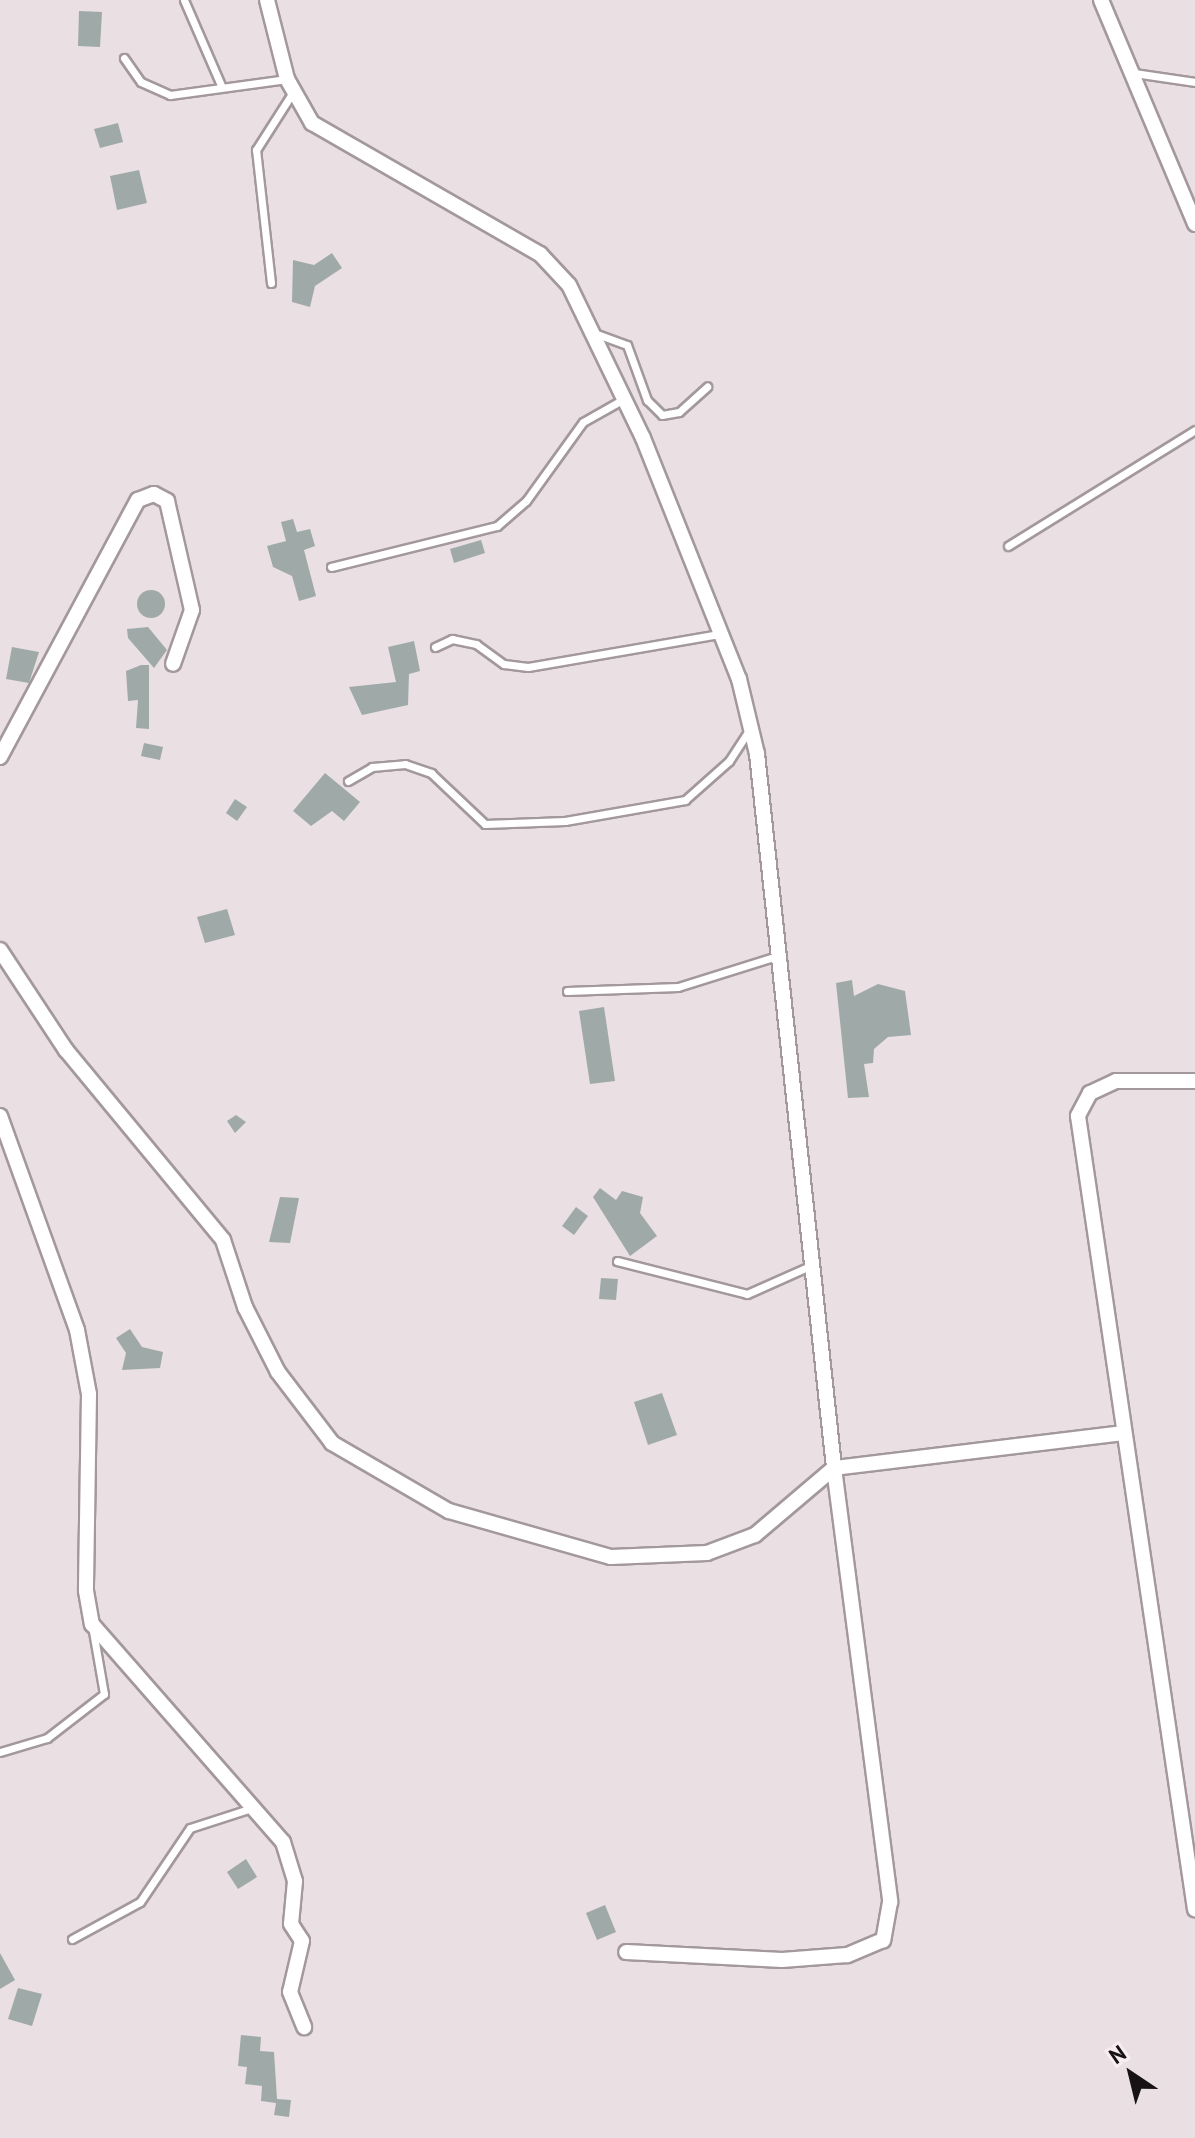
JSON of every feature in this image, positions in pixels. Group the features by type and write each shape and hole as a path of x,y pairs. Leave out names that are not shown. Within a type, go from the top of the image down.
{"street":[{"path":"267,0 290,86 312,123 337,142 540,254 569,285 594,333 719,634 751,728 782,955 834,1468 890,1902 883,1940 847,1955 782,1960 626,1952"},
{"path":"1101,0 1195,224"},
{"path":"0,757 138,500 154,494 167,501 192,610 173,664"},
{"path":"1,956 66,1050 223,1240 245,1307 278,1372 332,1443 449,1511 611,1557 707,1553 755,1535 834,1468 1123,1433"},
{"path":"1195,1081 1116,1081 1090,1093 1078,1116 1195,1909"},
{"path":"0,1116 77,1330 89,1394 86,1591 92,1624 283,1842 295,1881 287,1905 302,1941 290,1992 304,2027"}],"lane":[{"path":"184,0 221,85"},
{"path":"124,58 141,82 170,95 221,85 290,86 256,150 271,283"},
{"path":"1134,73 1195,82"},
{"path":"594,333 627,345 647,400 662,415 679,412 707,387"},
{"path":"331,567 497,526 526,501 583,422 622,400"},
{"path":"1008,546 1195,430"},
{"path":"435,647 452,639 476,644 504,664 528,667 719,634"},
{"path":"348,781 372,767 405,764 431,773 485,824 565,821 685,800 729,761 751,728"},
{"path":"567,991 678,987 782,955"},
{"path":"617,1261 747,1294 812,1265"},
{"path":"0,1752 47,1738 104,1694 92,1624"},
{"path":"72,1939 140,1902 190,1828 252,1808"}],"building":[{"path":"79,11 102,12 100,47 78,46"},
{"path":"118,123 123,142 100,148 94,129"},
{"path":"139,170 147,203 117,210 110,176"},
{"path":"332,253 342,268 315,286 310,307 292,302 293,260 314,265"},
{"path":"293,519 297,532 310,529 315,546 304,550 316,596 299,601 292,576 273,567 267,546 286,541 281,522"},
{"path":"481,540 485,553 454,563 450,549"},
{"path":"151,590 161,594 165,604 161,614 151,618 141,614 137,604 141,594"},
{"path":"148,627 167,650 154,668 128,638 127,629"},
{"path":"414,641 420,671 409,674 408,705 362,715 349,687 396,682 388,647"},
{"path":"12,647 39,652 29,683 6,679"},
{"path":"149,665 149,729 136,728 138,700 128,701 126,671"},
{"path":"144,743 163,747 160,760 141,756"},
{"path":"325,773 360,802 344,821 332,811 311,826 293,811"},
{"path":"235,799 247,807 237,821 226,813"},
{"path":"227,909 235,935 205,943 197,917"},
{"path":"852,980 854,996 878,984 905,991 911,1035 888,1037 874,1049 873,1063 864,1064 869,1097 848,1098 836,983"},
{"path":"604,1007 615,1081 590,1084 579,1011"},
{"path":"236,1115 246,1122 235,1133 227,1121"},
{"path":"600,1188 616,1200 622,1191 643,1197 640,1213 657,1236 630,1256 593,1197"},
{"path":"280,1197 299,1198 290,1243 269,1242"},
{"path":"576,1207 588,1216 574,1235 562,1226"},
{"path":"601,1278 618,1279 616,1300 599,1299"},
{"path":"130,1329 142,1347 163,1352 160,1368 122,1370 126,1353 116,1338"},
{"path":"662,1393 677,1435 648,1445 634,1402"},
{"path":"246,1859 257,1877 238,1889 227,1872"},
{"path":"605,1905 616,1932 597,1940 586,1913"},
{"path":"0,1953 15,1980 0,1989"},
{"path":"18,1988 42,1994 32,2026 8,2019"},
{"path":"241,2035 261,2037 260,2051 274,2052 277,2099 291,2100 289,2117 274,2115 276,2103 261,2101 262,2086 245,2084 247,2067 238,2066"}]}
